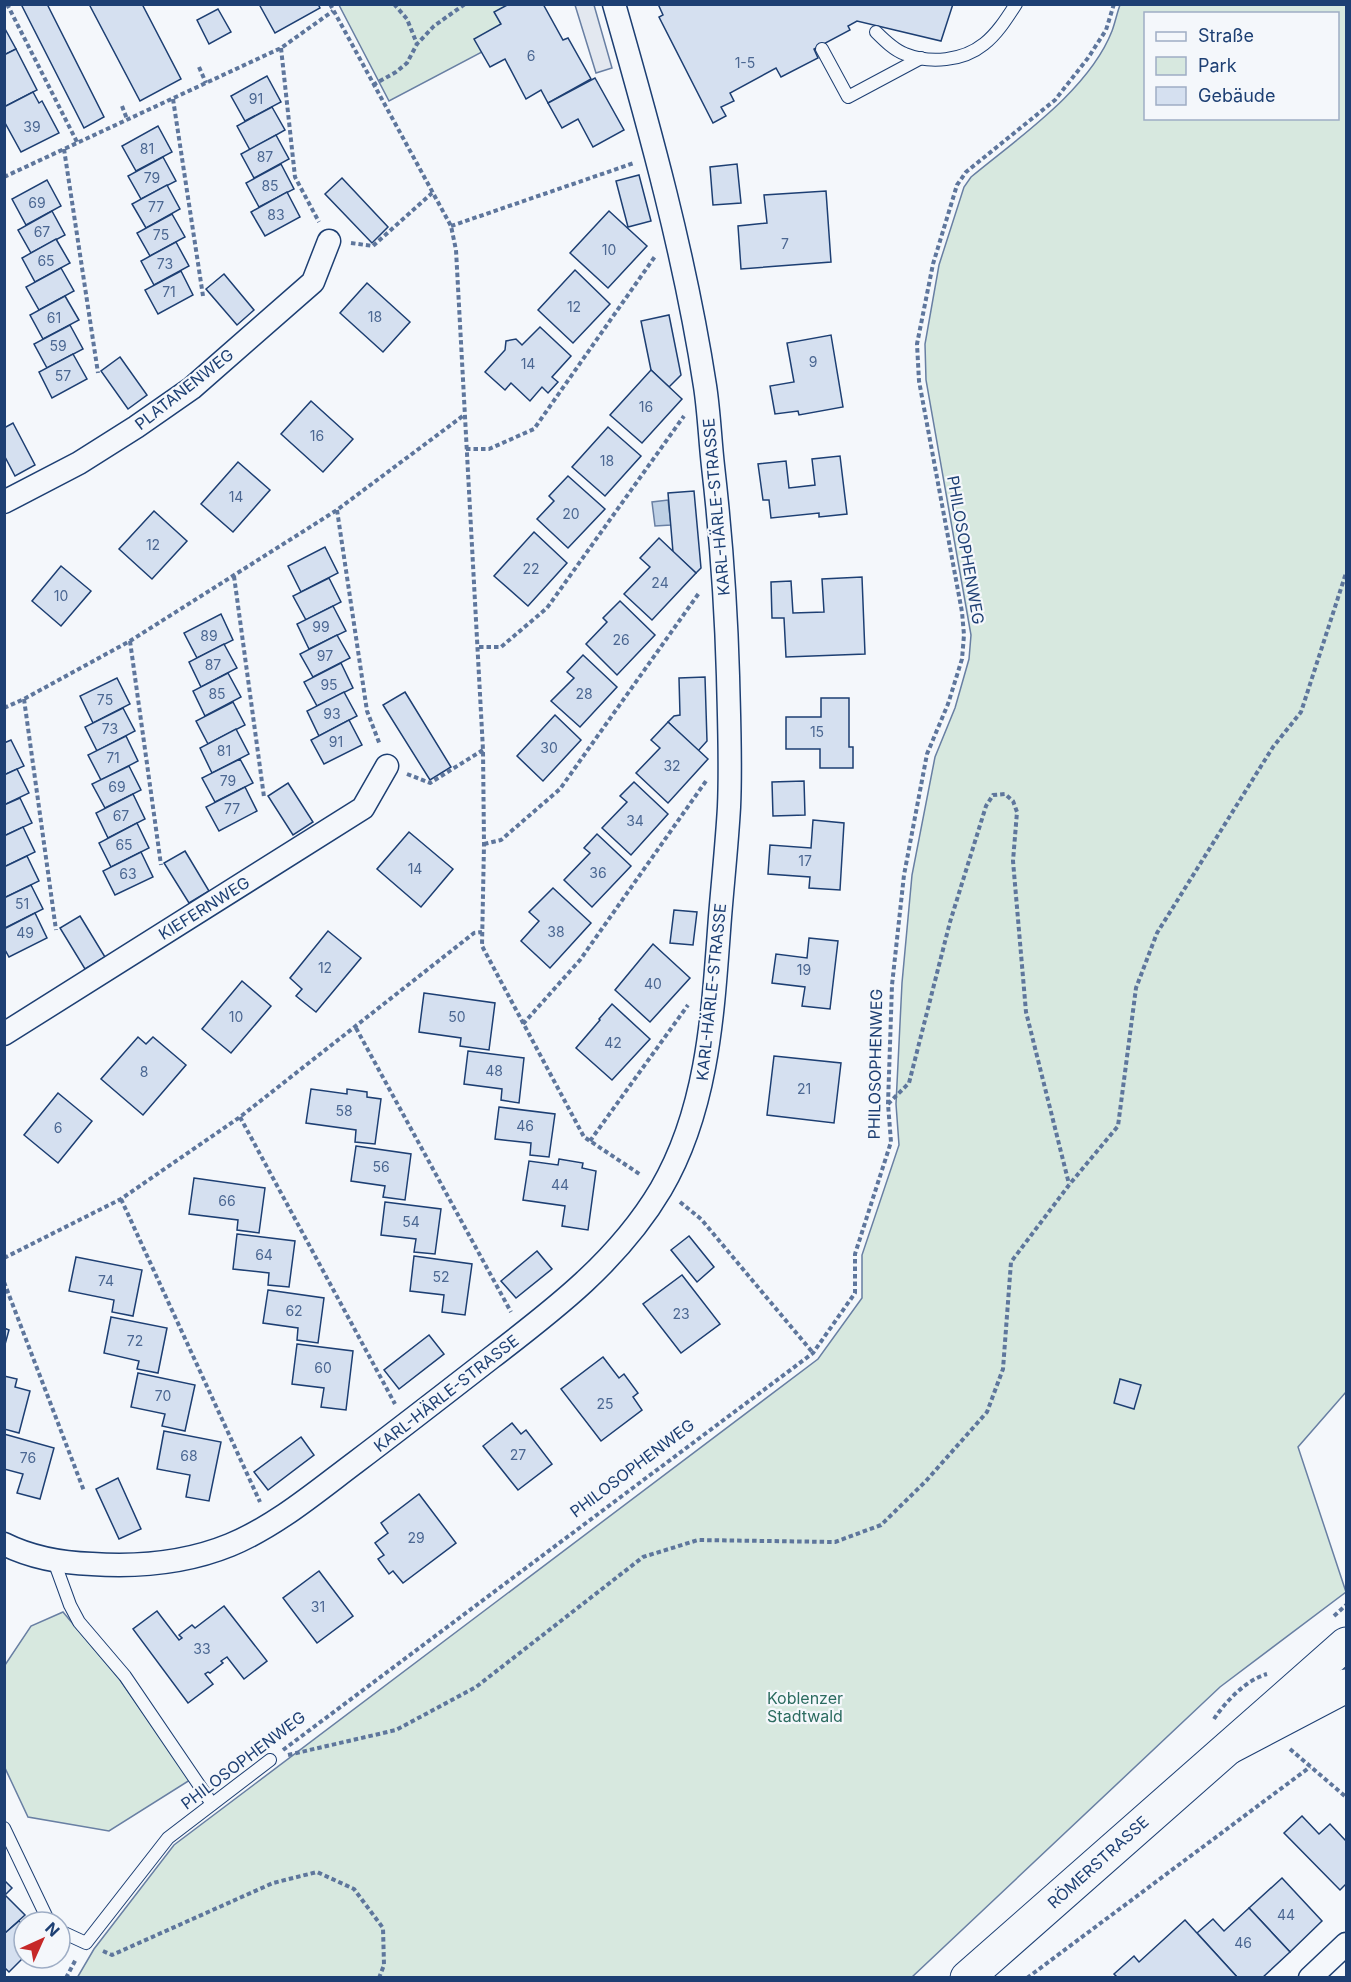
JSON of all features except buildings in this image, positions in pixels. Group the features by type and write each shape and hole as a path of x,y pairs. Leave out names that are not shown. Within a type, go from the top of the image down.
{"main road":[{"path":"1230,1747 1347,1644"},
{"path":"1230,1747 1347,1686"},
{"name":"RÖMERSTRASSE","path":"967,1977 1230,1747"}],"street":[{"name":"KARL-HÄRLE-STRASSE","path":"4,1544 18,1551 54,1561 118,1566 155,1564 192,1557 230,1545 270,1524 309,1498 406,1425 576,1291 623,1244 661,1188 684,1139 703,1081 717,964 729,804 723,559 705,386 675,229 657,155 614,4"},
{"name":"PLATANENWEG","path":"4,501 79,463 192,388 313,282 329,241"},
{"name":"KIEFERNWEG","path":"4,1034 363,808 387,766"},
{"path":"1310,1977 1347,1944"}],"lane":[{"path":"876,32 904,54 921,58 948,59 965,55 983,46 1016,4"},
{"path":"822,50 848,97 921,58"},
{"path":"54,1561 70,1605 79,1622 125,1676 212,1804"},
{"name":"PHILOSOPHENWEG","path":"86,1943 168,1838 270,1760"},
{"path":"4,1828 43,1910"},
{"path":"72,1937 86,1943"}],"path":[{"path":"7,4 77,142"},
{"path":"330,4 451,226 456,249 483,750 482,946 584,1137 661,1188 701,1219 813,1353"},
{"path":"394,4 407,19 417,45"},
{"path":"373,86 407,63 417,45 434,26 465,4"},
{"name":"PHILOSOPHENWEG","path":"270,1760 813,1353 855,1293 855,1254 891,1142 888,1104 892,985 904,875 927,754 948,704 962,659 964,635 962,612 919,381 917,344 933,264 957,185 966,172 1055,100 1088,58 1106,30 1114,4"},
{"path":"4,177 281,48 333,10"},
{"path":"281,48 295,177 329,241 373,246 432,193"},
{"path":"199,67 206,83"},
{"path":"173,99 203,296"},
{"path":"122,106 127,119"},
{"path":"64,148 98,373"},
{"path":"451,226 657,155"},
{"path":"466,449 489,449 534,429 675,229"},
{"path":"479,647 501,647 547,608 705,386"},
{"path":"4,708 130,641 234,576 337,510 464,414"},
{"path":"337,510 367,711 387,766 430,783 483,750"},
{"path":"484,844 501,840 560,789 723,559"},
{"path":"270,1760 396,1730 476,1687 643,1557 698,1540 836,1542 880,1525 926,1481 987,1412 1003,1369 1011,1262 1069,1185 1118,1126 1136,988 1157,933 1273,747 1301,712 1347,573"},
{"path":"234,576 264,797"},
{"path":"130,641 161,865"},
{"path":"24,699 56,930"},
{"path":"523,1024 580,960 729,747"},
{"path":"888,1104 909,1083 950,922 986,806 993,795 1005,794 1013,801 1017,812 1013,861 1026,1012 1069,1185"},
{"path":"4,1258 121,1199 240,1117 474,933 482,932"},
{"path":"590,1141 690,1002"},
{"path":"356,1028 523,1333"},
{"path":"240,1117 406,1425"},
{"path":"121,1199 270,1524"},
{"path":"4,1282 84,1491"},
{"path":"1287,1746 1347,1797"},
{"path":"1028,1977 1310,1767"},
{"path":"86,1943 112,1955 273,1883 317,1872 354,1889 383,1928 384,1965 379,1977"}],"green space":[{"path":"339,5 509,5 495,12 501,24 482,52 389,101"},
{"name":"Koblenzer Stadtwald","path":"1120,5 1346,5 1346,1392 1298,1447 1346,1592 1220,1687 912,1977 77,1978 94,1949 174,1845 818,1359 862,1298 862,1255 899,1145 896,1104 902,983 912,875 935,757 955,708 969,659 971,635 926,380 925,344 939,265 964,187 971,177 1070,93 1101,53 1112,31"},
{"path":"63,1612 120,1680 190,1780 109,1831 28,1817 5,1768 5,1665 31,1626"}],"shaded area":[{"path":"575,5 594,5 612,68 596,73"}],"water":[{"path":"668,500 671,525 655,526 652,502"}]}
